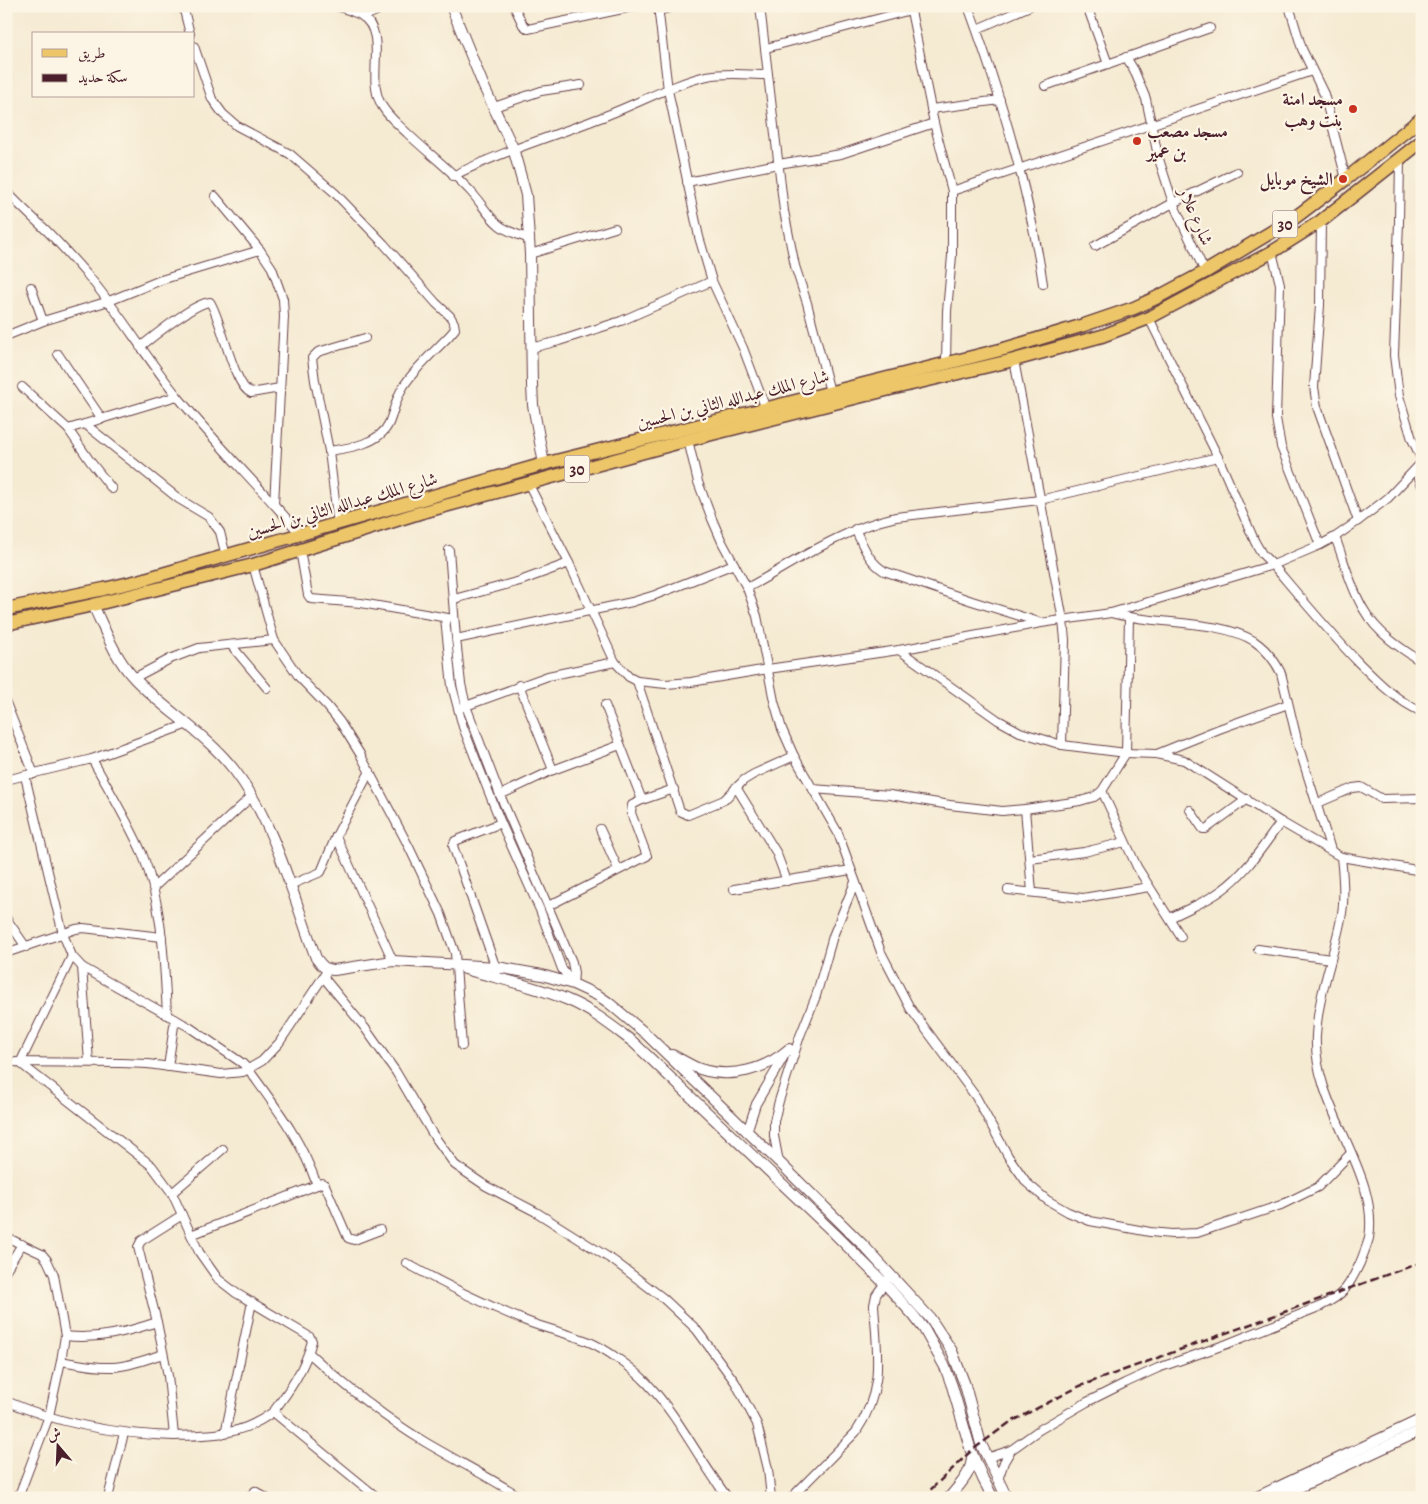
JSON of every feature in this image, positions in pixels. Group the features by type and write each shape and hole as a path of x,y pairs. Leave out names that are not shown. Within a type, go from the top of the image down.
{"main road":[{"name":"شارع الملك عبدالله الثاني بن الحسين","path":"922,375 946,364 1054,334 1134,308 1158,297 1205,272 1293,219 1422,118"},
{"name":"شارع الملك عبدالله الثاني بن الحسين","path":"6,624 93,605 252,565 420,513 889,383 922,375 1014,360 1068,346 1149,318 1272,252 1321,221 1422,141"},
{"name":"شارع الملك عبدالله الثاني بن الحسين","path":"6,609 104,590 338,525 544,464 830,392 889,383"}],"street":[{"path":"183,6 190,32"},
{"path":"337,6 363,17 372,26 376,48 374,87 380,103 392,119 471,192 491,218 500,226 511,233 530,239"},
{"path":"363,17 387,6"},
{"path":"451,6 513,148 526,195 530,239 533,405 544,464"},
{"path":"514,6 523,25 528,29 637,6"},
{"path":"677,6 658,9 668,90 699,237 712,281 743,348 766,409"},
{"path":"760,6 784,211 792,252 830,392"},
{"path":"968,6 1000,100 1019,170 1036,238 1043,284"},
{"path":"977,29 1030,6"},
{"path":"1087,6 1108,64"},
{"path":"1289,6 1296,36 1324,94 1346,179"},
{"path":"766,48 910,8 934,123 954,203 947,311 946,364"},
{"path":"1045,86 1210,28"},
{"path":"195,49 212,99 223,114 237,126 290,154 335,193 450,316 454,323 455,329 450,336 411,376 402,389 388,424 381,435 363,443 329,451"},
{"name":"شارع علار","path":"1126,57 1134,70 1146,99 1158,156 1172,203 1205,272"},
{"path":"952,191 1312,70"},
{"path":"453,176 513,148 594,121 668,90 708,76 731,73 768,75"},
{"path":"494,107 541,91 581,85"},
{"path":"931,109 1000,100"},
{"path":"687,182 847,153 934,123"},
{"path":"1400,158 1394,355 1399,396 1420,464 1422,486"},
{"path":"1095,246 1172,203 1237,172"},
{"path":"6,191 10,201 66,251 110,301 140,347 177,396 231,459 301,535"},
{"path":"215,196 260,250 272,268 283,299 284,317 274,504"},
{"path":"1321,221 1320,305 1314,387 1315,397 1318,412 1358,521"},
{"path":"530,254 615,228"},
{"path":"6,336 43,321 110,301 161,280 260,250"},
{"path":"1272,252 1280,284 1276,418 1278,432 1281,447 1320,545"},
{"path":"531,348 621,321 712,281"},
{"path":"31,287 43,321"},
{"path":"140,347 192,310 210,302 245,389 251,393 280,388"},
{"path":"1149,318 1218,458 1254,542 1262,554 1273,564 1340,643 1375,679 1388,691 1422,712"},
{"path":"338,525 329,451 312,358 318,352 365,338"},
{"path":"58,354 102,419"},
{"path":"1014,360 1063,620 1065,650 1062,745"},
{"path":"22,387 68,429 112,489"},
{"path":"68,429 177,396"},
{"path":"85,424 179,499 209,517 220,532 226,556"},
{"path":"688,440 698,482 715,527 747,588 757,616 782,729 794,756 838,833 881,952 910,1008 976,1097 1008,1156 1027,1183 1047,1200 1068,1212 1090,1220 1150,1232 1197,1234 1281,1205 1318,1187 1351,1153"},
{"path":"747,588 855,529 896,518 1040,500 1218,458"},
{"path":"528,483 570,563 614,662 637,681 666,684 691,682 899,650 1041,623 1111,612 1273,564 1320,545 1335,537 1388,498 1420,464"},
{"path":"855,529 869,558 884,571 1041,623"},
{"path":"1335,537 1363,610 1385,636 1403,651 1422,662"},
{"path":"300,550 308,595 311,598 361,603 455,619"},
{"path":"449,550 456,639 461,684 466,706 500,794 572,962 573,984 569,1000"},
{"path":"454,600 570,563"},
{"path":"456,639 632,602 734,564"},
{"path":"252,565 274,640 299,678 340,722 370,771 440,914 454,947 462,1046"},
{"path":"93,605 116,652 134,678 188,724 227,762 252,796 290,885 316,958 325,974 396,1072 432,1133 455,1165 486,1186 536,1212 614,1261 663,1298 696,1329 735,1382 757,1424 768,1469 771,1498"},
{"path":"1111,612 1129,618 1204,626 1237,634 1254,641 1266,651 1276,664 1284,685 1299,748 1332,850"},
{"path":"445,618 452,686 457,709 501,823 540,910 562,969 573,984"},
{"path":"813,789 890,795 992,810 1025,810 1080,802 1094,797 1102,791 1126,754 1129,618"},
{"path":"134,678 186,651 208,646 274,640"},
{"path":"232,645 267,688"},
{"path":"899,650 998,720 1020,732 1062,745 1126,754 1156,754 1184,760 1281,822 1332,850 1341,857 1422,871"},
{"path":"457,709 519,685 563,671 614,662"},
{"path":"637,681 680,811 688,814 724,800 754,774 794,756"},
{"path":"519,685 553,770"},
{"path":"6,702 34,774"},
{"path":"1156,754 1288,704"},
{"path":"606,705 642,800"},
{"path":"6,780 92,759 188,724"},
{"path":"500,794 553,770 620,745"},
{"path":"92,759 137,844 153,888 162,937 167,1014"},
{"path":"290,885 321,872 336,836 370,771"},
{"path":"25,776 63,934 72,956 82,967 167,1014 219,1047 249,1070 286,1120 301,1145 317,1185"},
{"path":"1318,803 1353,788 1360,787 1382,799 1422,798"},
{"path":"736,788 776,852 787,881"},
{"path":"548,906 618,869 645,858 647,856 631,813 632,805 674,789"},
{"path":"1102,791 1125,842 1149,887 1181,937"},
{"path":"153,888 252,796"},
{"path":"1190,810 1203,829 1247,799"},
{"path":"1025,810 1032,892"},
{"path":"1170,918 1220,892 1233,881 1247,868 1281,822"},
{"path":"497,978 497,967 476,916 453,846 460,839 501,823"},
{"path":"600,829 618,869"},
{"path":"336,836 393,961"},
{"path":"1030,859 1093,850 1125,842"},
{"path":"987,1458 1011,1450 1039,1430 1087,1402 1125,1383 1158,1368 1227,1344 1321,1306 1336,1298 1346,1289 1369,1239 1369,1209 1364,1186 1325,1094 1316,1056 1316,1034 1320,1005 1343,911 1341,857"},
{"path":"734,889 851,870"},
{"path":"779,1162 774,1136 774,1121 779,1101 800,1036 816,996 833,936 855,882"},
{"path":"1008,890 1088,898 1149,887"},
{"path":"6,918 26,947"},
{"path":"6,953 83,928 162,937"},
{"path":"1258,949 1331,959"},
{"path":"20,1063 72,956"},
{"path":"6,1062 121,1063 221,1074 238,1073 249,1070 262,1061 279,1043 325,974 342,969 393,961 456,966 569,1000 612,1026 633,1042 885,1284 914,1316 935,1347 952,1386 972,1453 993,1498"},
{"path":"456,966 497,967 542,975 573,984 599,996 610,1003 661,1049 779,1162 892,1275 930,1318 952,1351 965,1385 974,1424 982,1446 1007,1498"},
{"path":"82,967 90,1062"},
{"path":"168,1067 175,1019"},
{"path":"742,1146 756,1104 789,1049 800,1036"},
{"path":"661,1049 700,1069 717,1072 735,1072 756,1068 778,1058 789,1049"},
{"path":"6,1401 65,1421 124,1433 174,1436 225,1434 254,1424 273,1412 290,1390 309,1353 312,1341 310,1337 218,1279 204,1260 172,1193 152,1166 20,1063"},
{"path":"172,1193 223,1150"},
{"path":"191,1235 317,1185 324,1184 348,1238 354,1240 380,1230"},
{"path":"174,1436 170,1392 157,1322 138,1247 141,1241 182,1215"},
{"path":"6,1237 42,1254 51,1266 65,1336 49,1416 18,1498"},
{"path":"6,1270 22,1244"},
{"path":"406,1263 436,1281 491,1307 540,1326 588,1341 612,1355 646,1382 679,1422 728,1498"},
{"path":"791,1498 856,1432 864,1420 877,1387 878,1368 874,1305 876,1295 892,1275"},
{"path":"225,1434 252,1302"},
{"path":"65,1336 89,1338 111,1335 157,1322"},
{"path":"309,1353 351,1391 397,1424 424,1442 522,1498"},
{"path":"61,1361 113,1367 131,1364 163,1354"},
{"path":"273,1412 378,1498"},
{"path":"1255,1498 1422,1419"},
{"path":"1276,1498 1422,1430"},
{"path":"108,1498 124,1433"},
{"path":"949,1498 970,1470 972,1453 982,1446"},
{"path":"998,1480 1004,1462 1011,1450"},
{"path":"964,1480 983,1479"},
{"path":"249,1498 255,1491 266,1498"}],"railway":[{"path":"922,1498 971,1451 1009,1423 1080,1386 1422,1262"}],"place":[{"name":"مسجد امنة بنت وهب","path":"1353,109"},
{"name":"مسجد مصعب بن عمير","path":"1137,141"},
{"name":"الشيخ موبايل","path":"1343,179"}]}
